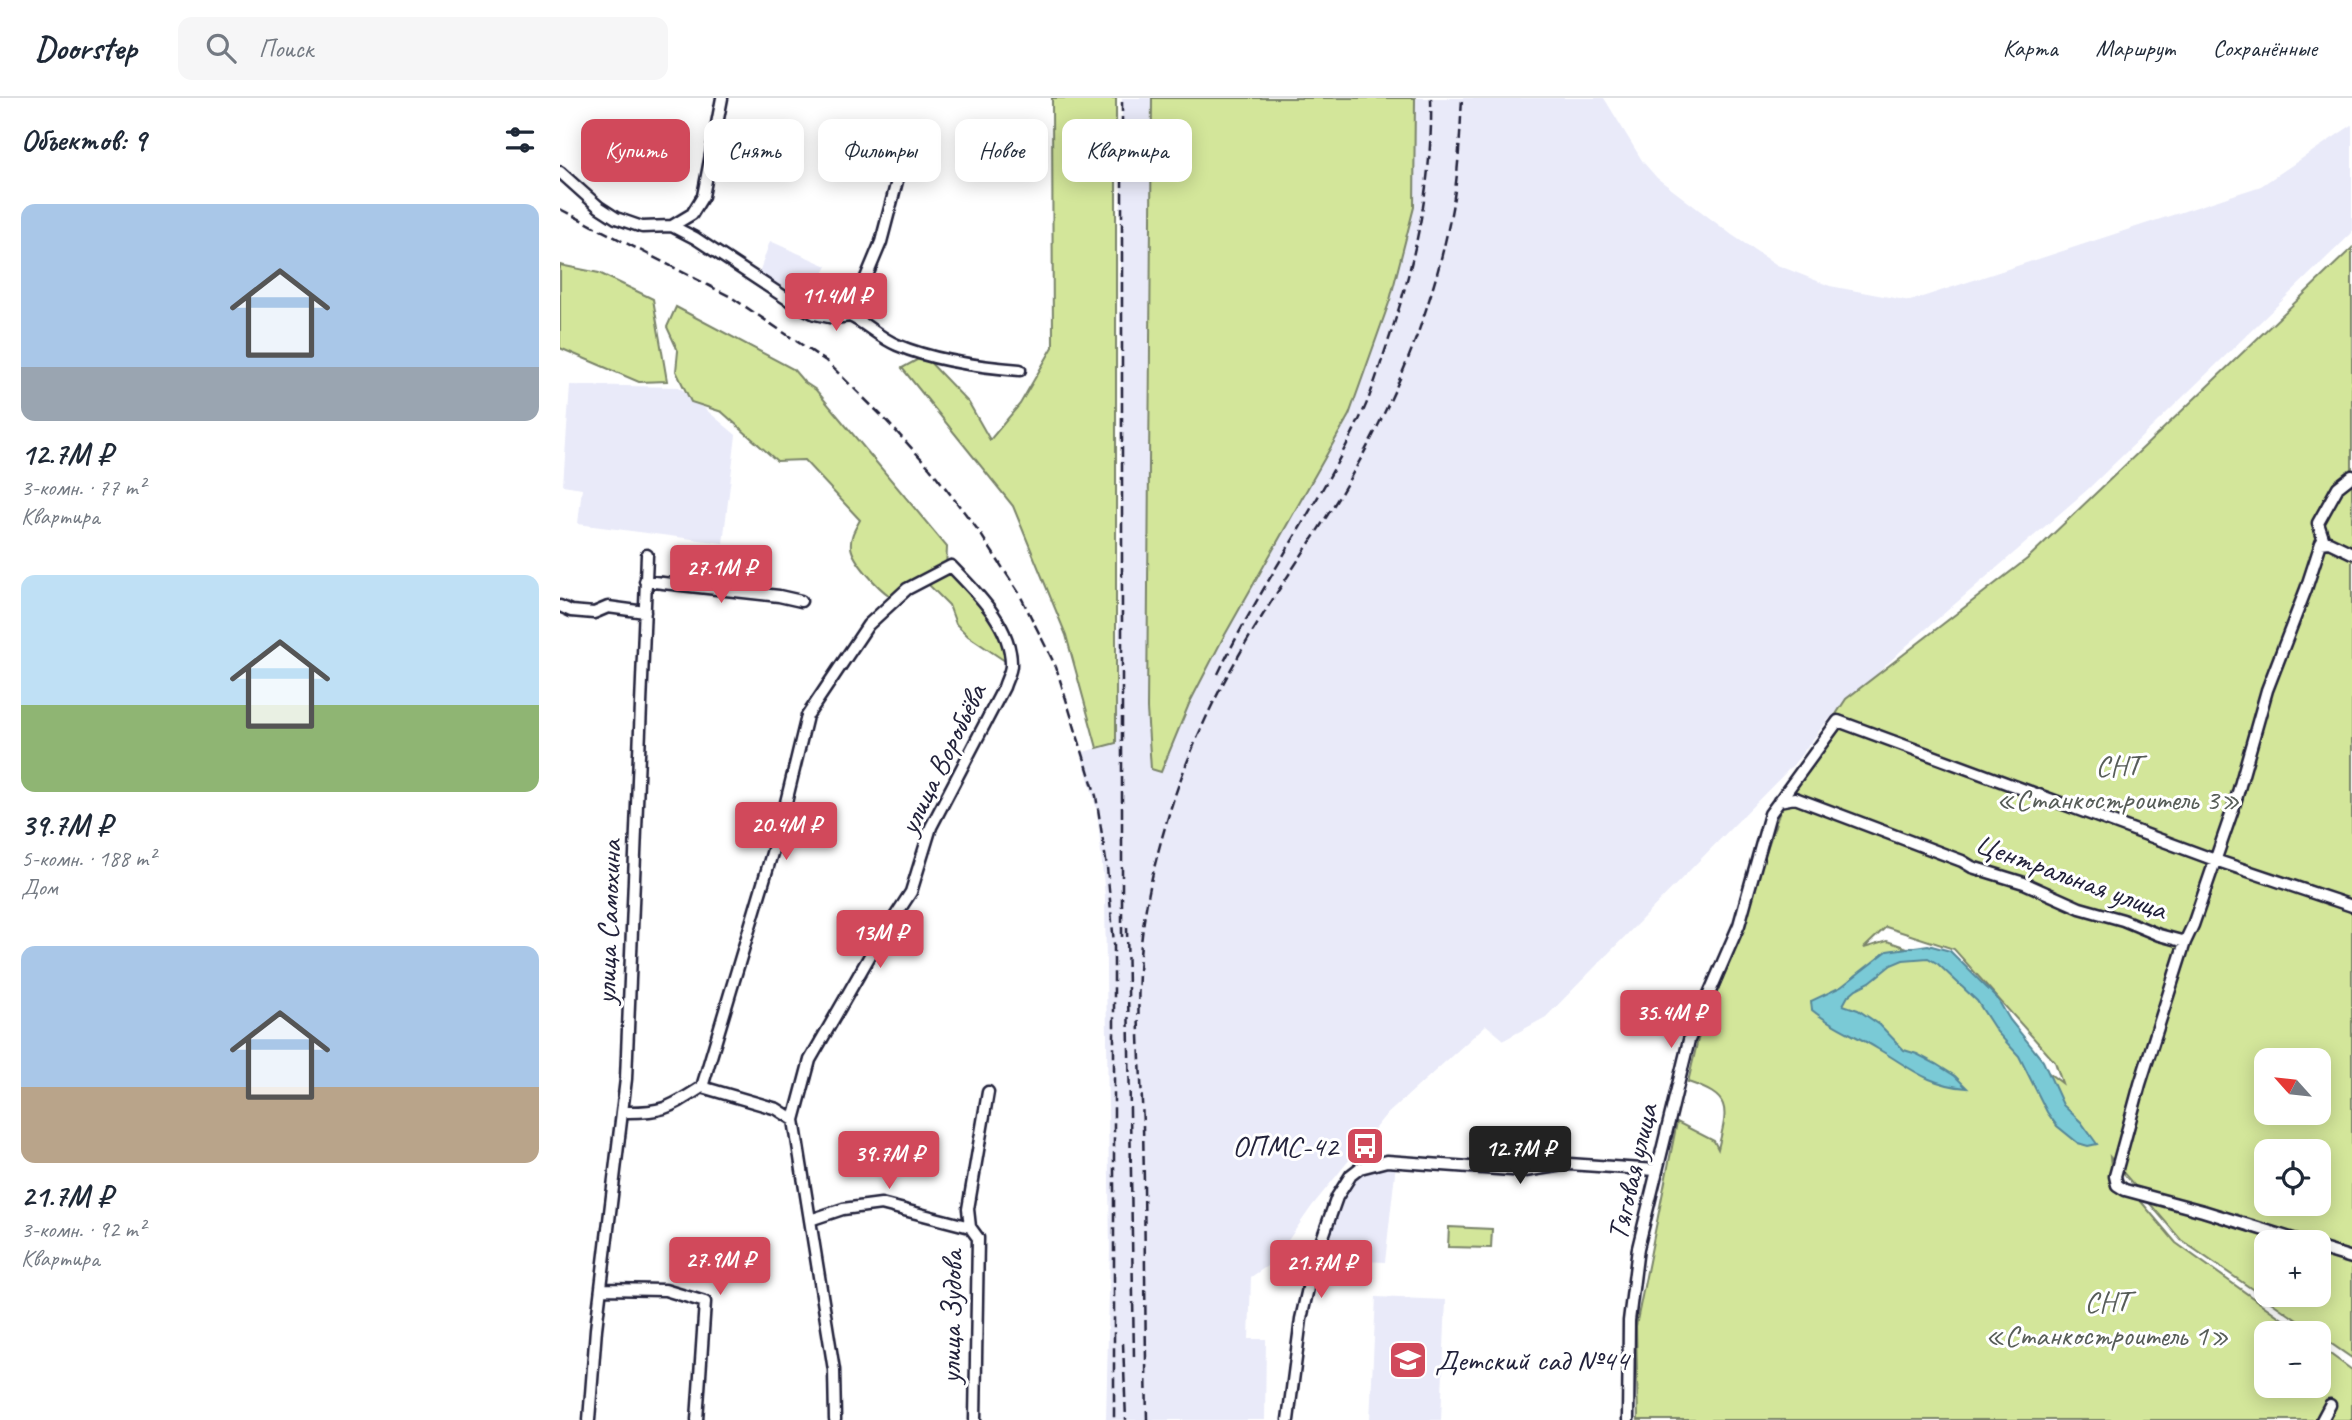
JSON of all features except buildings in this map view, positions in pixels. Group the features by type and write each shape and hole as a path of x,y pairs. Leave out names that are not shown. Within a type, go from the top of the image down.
{"street":[{"path":"560,172 599,207 616,218 642,228 672,226 692,214 704,195 722,98"},
{"path":"850,316 881,242 897,182"},
{"path":"672,226 695,238 795,304 824,316 850,316 895,345 955,361 1020,370"},
{"name":"Центральная улица","path":"1779,800 1795,798 1972,867 2024,883 2080,908 2185,942 2235,803 2267,690 2322,542 2318,523 2338,488 2352,475"},
{"path":"2322,542 2352,553"},
{"name":"улица Самохина","path":"589,1420 601,1289 626,1079 647,555"},
{"name":"улица Воробьёва","path":"702,1087 782,823 807,716 868,625 907,589 951,566 981,597 1006,637 1011,666 1004,687 931,827 911,892 872,952 810,1060 794,1120 834,1370 835,1420"},
{"path":"645,581 779,596 801,601"},
{"path":"560,606 571,611 594,613 608,607 645,612"},
{"name":"Тяговая улица","path":"1628,1420 1629,1321 1638,1248 1689,1040 1739,925 1770,814 1838,721 2215,860"},
{"path":"2215,860 2352,906"},
{"path":"2185,942 2140,1084 2115,1176 2117,1185 2125,1190 2264,1230"},
{"path":"622,1112 651,1113 671,1107 702,1087 777,1109 794,1120"},
{"name":"улица Зудова","path":"975,1420 978,1238 970,1227 968,1209 988,1092"},
{"path":"1288,1420 1301,1319 1314,1262 1337,1197 1351,1175 1360,1168 1387,1161 1525,1171 1569,1164 1656,1170"},
{"path":"810,1220 844,1209 881,1204 970,1227"},
{"path":"2331,1252 2352,1258"},
{"path":"601,1289 653,1292 665,1290 705,1302 697,1420"},
{"path":"2322,1420 2330,1405"}],"shaded area":[{"path":"1122,98 1152,98 1152,119 1122,119"},
{"path":"1415,98 1604,98 1643,162 1657,178 1732,235 1777,265 1830,286 1910,301 2261,186 2352,125 2352,233 2087,490 1904,648 1827,721 1794,764 1546,1017 1504,1040 1486,1025 1384,1117 1312,1206 1273,1262 1251,1277 1249,1339 1266,1339 1265,1420 1106,1420 1110,1250 1105,897 1097,810 1081,753 1116,742 1121,525 1121,182 1151,182 1148,402 1149,732 1161,772 1189,703 1222,640 1349,415 1390,300 1414,207"},
{"path":"770,241 827,266 809,301 759,273"},
{"path":"570,385 679,387 736,435 723,543 578,524 582,488 563,485"},
{"path":"1396,1164 1385,1262 1320,1259 1348,1183 1362,1171"},
{"name":"Детский сад №44","path":"1376,1297 1446,1300 1441,1420 1370,1420"}],"green space":[{"path":"1052,98 1116,98 1116,119 1062,119 1062,182 1116,182 1116,743 1097,748 1066,635 1013,506 902,368 924,356 969,403 990,440 1020,404 1053,347"},
{"path":"1152,98 1415,98 1414,207 1390,300 1349,415 1222,640 1189,704 1161,772 1151,769 1147,709 1151,182 1192,182 1192,119 1152,119"},
{"name":"СНТ «Станкостроитель 3»","path":"2352,248 2352,1358 2331,1344 2331,1321 2298,1321 2278,1307 2331,1307 2331,1230 2254,1230 2254,1290 2181,1240 2110,1157 2111,1166 2176,1243 2254,1299 2254,1307 2266,1307 2285,1321 2254,1321 2254,1398 2331,1398 2331,1355 2352,1370 2352,1420 1638,1420 1636,1326 1677,1122 1714,1141 1718,1149 1724,1123 1725,1113 1719,1099 1713,1093 1688,1082 1698,1039 1724,975 1781,808 1779,801 1846,699 2027,559","holes":["1886,927 1954,949 2055,1062 2062,1083 2030,1059 1957,976 1937,958 1887,941 1864,948"]},
{"path":"560,265 599,273 653,299 667,381 639,382 560,348"},
{"path":"676,307 793,369 804,382 816,390 947,547 946,569 971,583 983,600 1008,651 1005,661 968,636 956,624 949,605 920,576 890,596 879,587 861,567 851,547 852,536 860,520 804,460 777,461 722,412 691,402 676,371 678,351 667,327"},
{"path":"1449,1227 1492,1229 1491,1248 1448,1247"}],"water":[{"path":"1928,945 1950,951 1997,998 2010,1020 2043,1061 2063,1105 2081,1122 2097,1144 2088,1146 2078,1143 2057,1126 2047,1112 2019,1056 1997,1032 1977,1001 1928,958 1903,960 1891,965 1870,982 1856,989 1843,1005 1858,1010 1880,1025 1904,1050 1936,1064 1955,1076 1967,1088 1941,1083 1920,1074 1812,1010 1811,1001 1841,987 1887,951"}],"railway":[{"path":"1122,98 1122,937"},
{"path":"1218,674 1252,609 1344,451 1371,392 1396,318 1420,225 1429,162 1431,98"},
{"path":"1147,1420 1143,1126 1138,989 1143,926 1153,872 1180,782 1211,708 1251,635 1360,461 1410,354 1435,279 1453,203 1462,98"},
{"path":"560,209 731,297 826,361 930,468 978,530 1019,593 1056,667 1096,796 1107,867 1114,944 1114,1420"},
{"path":"1127,927 1134,1358"},
{"path":"1123,1343 1126,1420"}],"place":[{"name":"ОПМС-42","path":"1365,1146"},
{"name":"Детский сад №44","path":"1408,1360"}],"park label":[{"name":"СНТ «Станкостроитель 1»","path":"2107,1318"}]}
